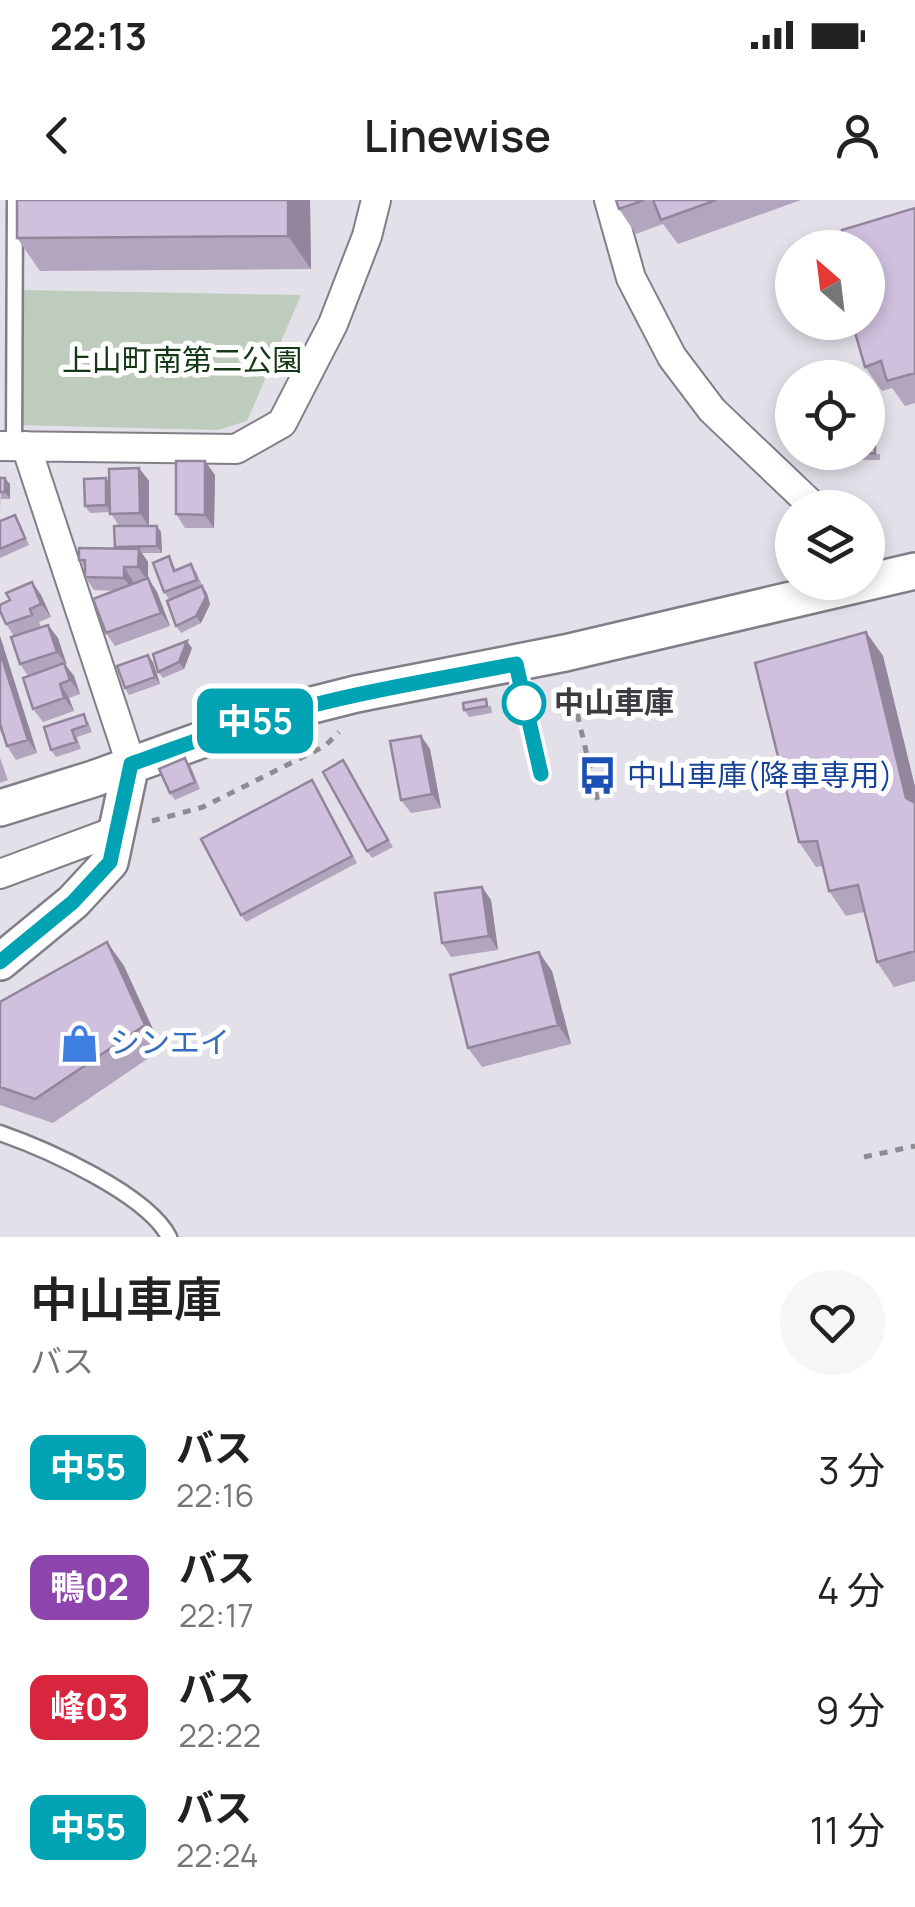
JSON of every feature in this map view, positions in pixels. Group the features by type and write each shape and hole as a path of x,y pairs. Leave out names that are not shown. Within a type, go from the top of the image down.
{"street":[{"path":"0,962 73,902 110,862 131,764 13,446 236,450 282,423 333,324 367,236 376,200"},
{"path":"609,200 631,278 672,356 712,410 796,490"},
{"path":"885,578 915,572"},
{"path":"0,808 265,718 356,694 516,664 789,600"},
{"path":"0,874 118,830"}],"lane":[{"path":"13,446 6,303 15,200"},
{"path":"516,664 541,774"},
{"path":"0,1134 34,1145 141,1204 169,1237"}],"path":[{"path":"568,671 598,802"},
{"path":"118,830 203,807 325,746 348,724 356,694"},
{"path":"864,1157 915,1146"}],"green space":[{"name":"上山町南第二公園","path":"20,290 301,295 247,421 218,430 16,425"}],"building":[{"path":"17,200 288,200 288,236 17,238"},
{"path":"616,200 644,200 619,209"},
{"path":"653,200 716,200 661,220"},
{"path":"915,208 915,373 887,381 885,360 863,360 857,340 885,340 885,230 842,230"},
{"path":"176,461 205,461 205,515 176,514"},
{"path":"139,468 140,513 110,514 109,469"},
{"path":"0,478 5,478 5,492 0,492"},
{"path":"106,478 106,505 85,506 84,479"},
{"path":"15,515 25,538 0,549 0,521"},
{"path":"114,526 157,526 157,546 115,547"},
{"path":"79,548 139,549 138,567 124,567 124,578 85,577 85,560 79,560"},
{"path":"169,556 174,571 191,564 197,580 164,592 153,563"},
{"path":"148,578 161,613 106,633 93,599"},
{"path":"32,582 41,604 30,609 32,615 6,624 0,605 10,600 6,593"},
{"path":"202,586 206,597 196,616 176,626 167,601"},
{"path":"48,625 57,652 20,664 11,637"},
{"path":"866,632 906,798 915,803 915,951 877,962 858,885 829,891 817,841 799,842 755,663"},
{"path":"187,641 179,662 158,672 153,654"},
{"path":"0,652 28,740 7,746 0,724"},
{"path":"148,655 155,677 125,688 117,666"},
{"path":"64,663 70,680 60,684 64,698 33,709 23,678"},
{"path":"486,699 487,706 464,710 463,703"},
{"path":"84,714 87,725 72,730 76,742 51,750 44,727"},
{"path":"421,736 432,794 401,800 390,741"},
{"path":"185,758 195,782 170,793 159,769"},
{"path":"343,760 388,840 367,851 323,772"},
{"path":"312,780 352,856 241,915 201,839"},
{"path":"482,887 489,936 442,943 435,893"},
{"name":"シンエイ","path":"107,942 145,1025 35,1099 0,1087 0,1002"},
{"path":"539,952 558,1025 468,1048 450,975"}],"bus line":[{"name":"中55","path":"0,962 73,902 110,862 131,764 152,756 265,718 356,694 516,664 541,774"}],"place":[{"name":"中山車庫","path":"524,703"},
{"name":"中山車庫(降車専用)","path":"597,776"},
{"name":"シンエイ","path":"80,1043"}]}
